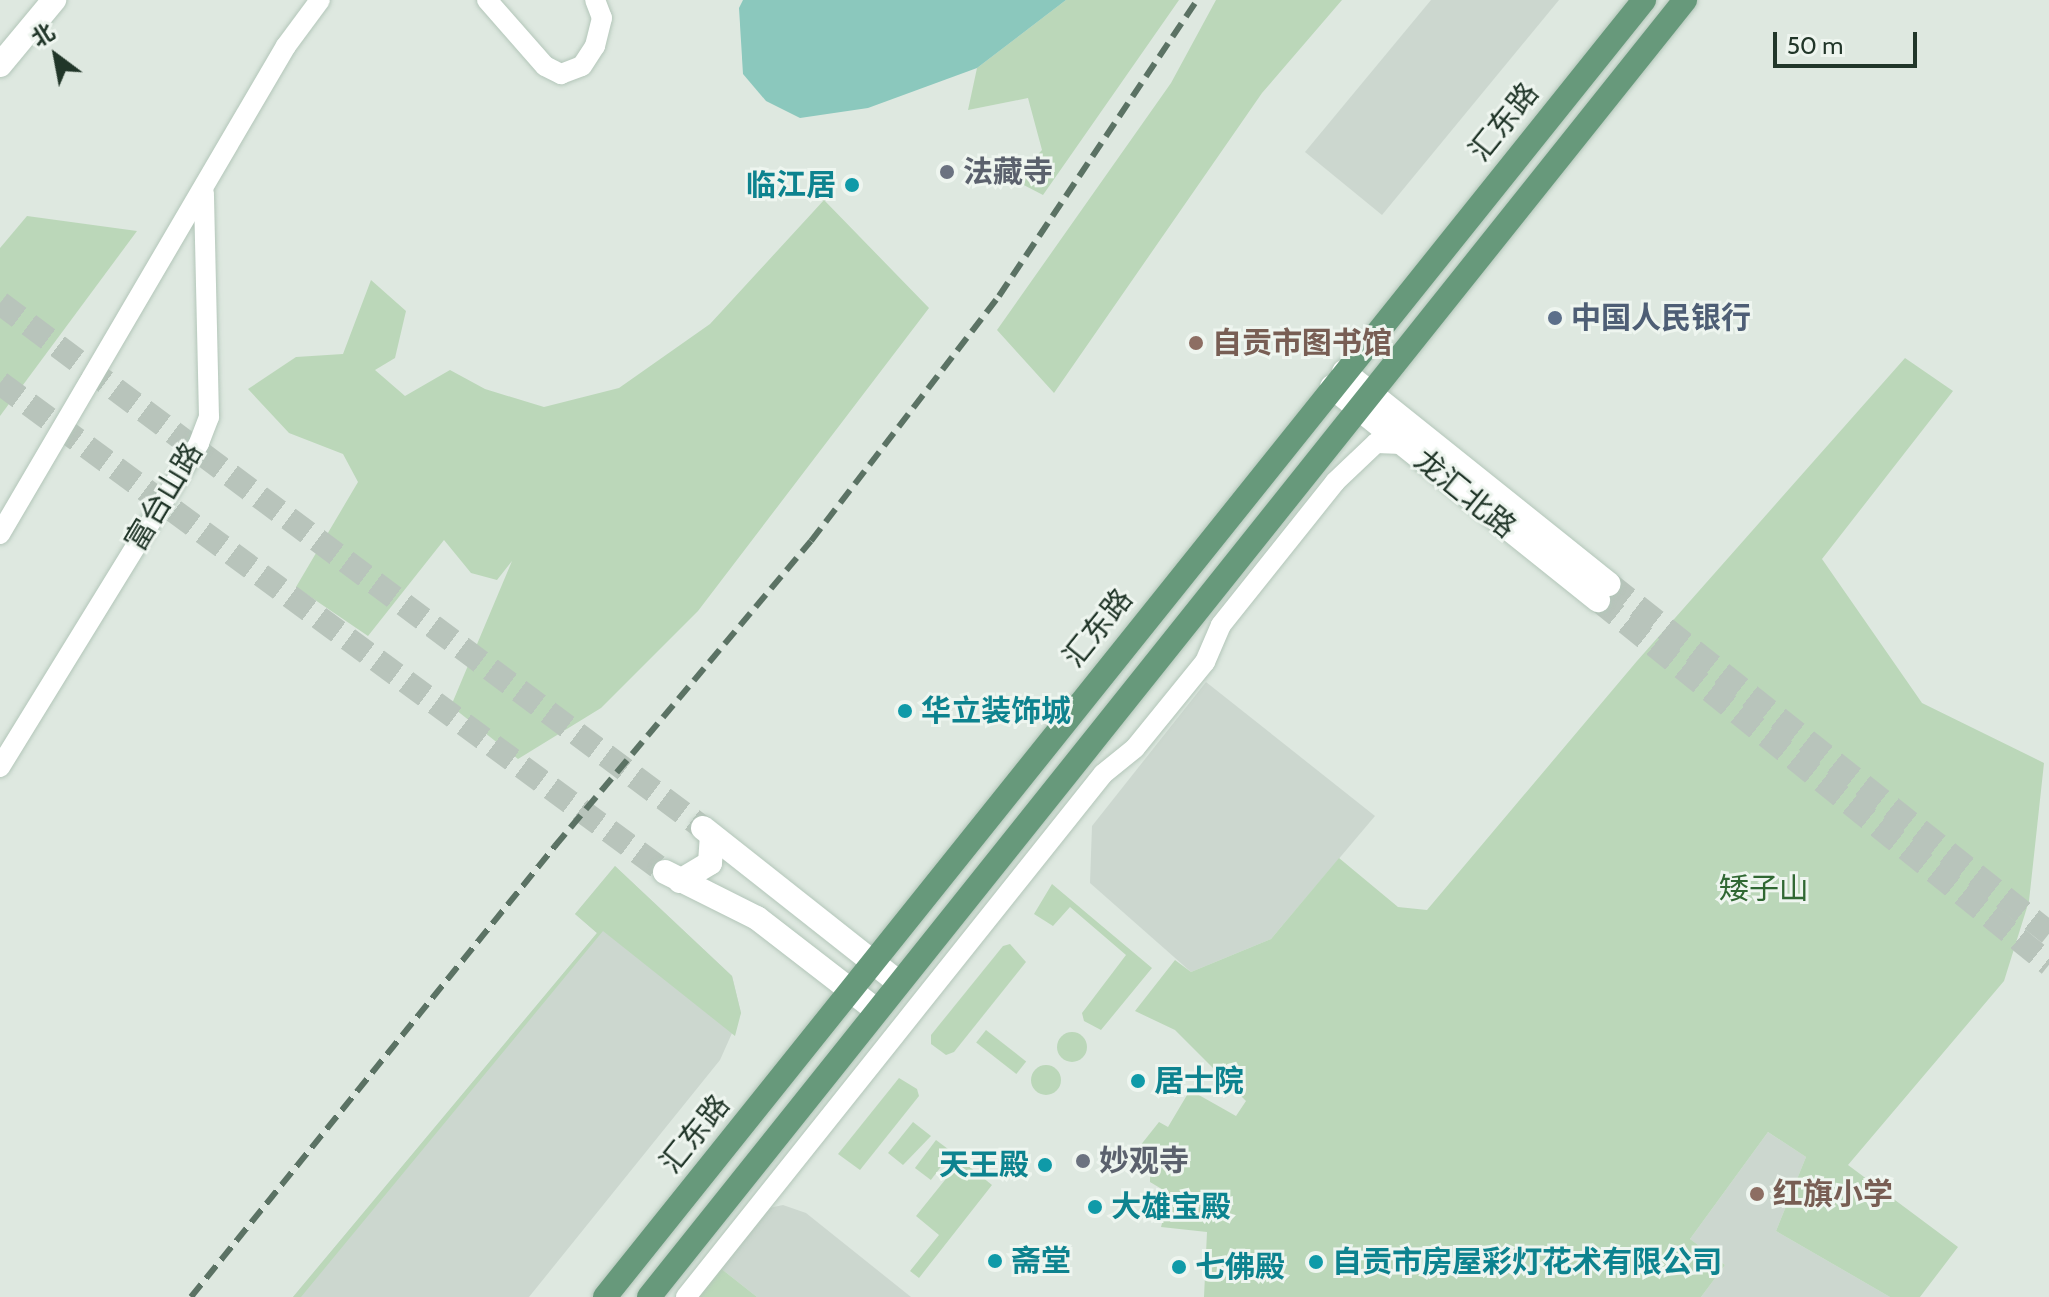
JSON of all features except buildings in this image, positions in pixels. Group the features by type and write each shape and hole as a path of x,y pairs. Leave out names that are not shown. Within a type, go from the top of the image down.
{"main road":[{"path":"0,65 54,0"},
{"name":"汇东路","path":"605,1297 1644,0"},
{"path":"649,1297 1685,0"},
{"name":"龙汇北路","path":"1338,380 1604,592 1402,444 1363,400"},
{"path":"876,1010 757,918 673,877 710,863 707,833 898,982"}],"street":[{"path":"0,534 204,193 286,46 320,0"},
{"path":"487,0 545,66 561,74 582,66 595,46 602,18 595,0"},
{"name":"富台山路","path":"0,767 199,443 209,417 204,193"},
{"path":"686,1297 1103,774 1135,748 1205,662 1221,625 1335,482 1376,443 1402,444"}],"shaded area":[{"path":"1431,0 1559,0 1382,215 1305,152"},
{"path":"1206,682 1375,816 1271,939 1191,972 1090,883 1092,826"},
{"path":"615,866 732,976 741,1013 720,1060 529,1297 293,1297 597,933 575,914"},
{"name":"红旗小学","path":"1768,1132 1806,1157 1776,1231 1890,1297 1701,1297 1725,1265 1690,1239"},
{"path":"783,1205 806,1213 911,1297 757,1297 719,1267 769,1208"}],"green space":[{"path":"1066,0 1179,0 1043,195 1014,180 1042,150 1028,98 968,110 977,68"},
{"path":"1216,0 1342,0 1262,93 1054,393 997,330 1171,83"},
{"path":"824,200 929,308 698,611 601,708 518,759 451,706 512,561 497,580 471,573 444,540 368,636 296,587 358,482 343,454 289,433 248,389 296,357 343,354 371,280 406,311 395,358 375,370 405,396 450,370 485,389 544,407 619,388 710,324"},
{"path":"27,216 137,231 0,416 0,248"},
{"name":"矮子山","path":"1905,358 1953,391 1822,559 1922,703 2044,763 2029,901 2004,981 1848,1165 1958,1247 1920,1297 1890,1297 1776,1231 1806,1157 1768,1132 1690,1239 1725,1265 1701,1297 1204,1297 1207,1232 1161,1227 1170,1194 1150,1182 1150,1171 1132,1156 1159,1122 1168,1127 1190,1090 1236,1116 1246,1101 1175,1030 1135,1011 1175,960 1191,972 1271,939 1339,858 1398,907 1427,910 1637,661"},
{"path":"615,866 732,976 741,1013 735,1036 603,931 301,1297 293,1297 597,933 575,914"},
{"path":"1052,884 1152,968 1101,1030 1084,1021 1082,1013 1126,955 1070,907 1053,926 1034,914"},
{"path":"1010,944 1026,962 954,1052 946,1055 931,1044 931,1035 1003,946"},
{"path":"986,1030 1026,1061 1016,1074 976,1043"},
{"path":"1072,1032 1083,1036 1087,1047 1083,1058 1072,1062 1061,1058 1057,1047 1061,1036"},
{"path":"1046,1065 1057,1069 1061,1080 1057,1091 1046,1095 1035,1091 1031,1080 1035,1069"},
{"path":"899,1078 917,1089 919,1096 860,1170 838,1154"},
{"path":"913,1122 931,1136 903,1165 888,1153"},
{"path":"936,1140 952,1152 931,1180 915,1168"},
{"path":"961,1160 992,1185 919,1278 910,1271 939,1235 916,1216"},
{"path":"719,1267 757,1297 695,1297"}],"water":[{"path":"743,0 1066,0 977,68 868,108 800,118 766,101 743,74 739,8"}],"tunnel":[{"path":"0,303 703,828"},
{"path":"0,383 665,872"},
{"path":"1609,584 2049,933"},
{"path":"1598,600 2049,964"}],"railway":[{"path":"191,1297 555,846 811,541 999,296 1197,0"}],"place":[{"name":"法藏寺","path":"947,172"},
{"name":"临江居","path":"852,185"},
{"name":"中国人民银行","path":"1555,318"},
{"name":"自贡市图书馆","path":"1196,343"},
{"name":"华立装饰城","path":"905,711"},
{"name":"居士院","path":"1138,1081"},
{"name":"妙观寺","path":"1083,1161"},
{"name":"天王殿","path":"1045,1165"},
{"name":"红旗小学","path":"1757,1194"},
{"name":"大雄宝殿","path":"1095,1207"},
{"name":"斋堂","path":"995,1261"},
{"name":"自贡市房屋彩灯花术有限公司","path":"1316,1262"},
{"name":"七佛殿","path":"1179,1267"}]}
